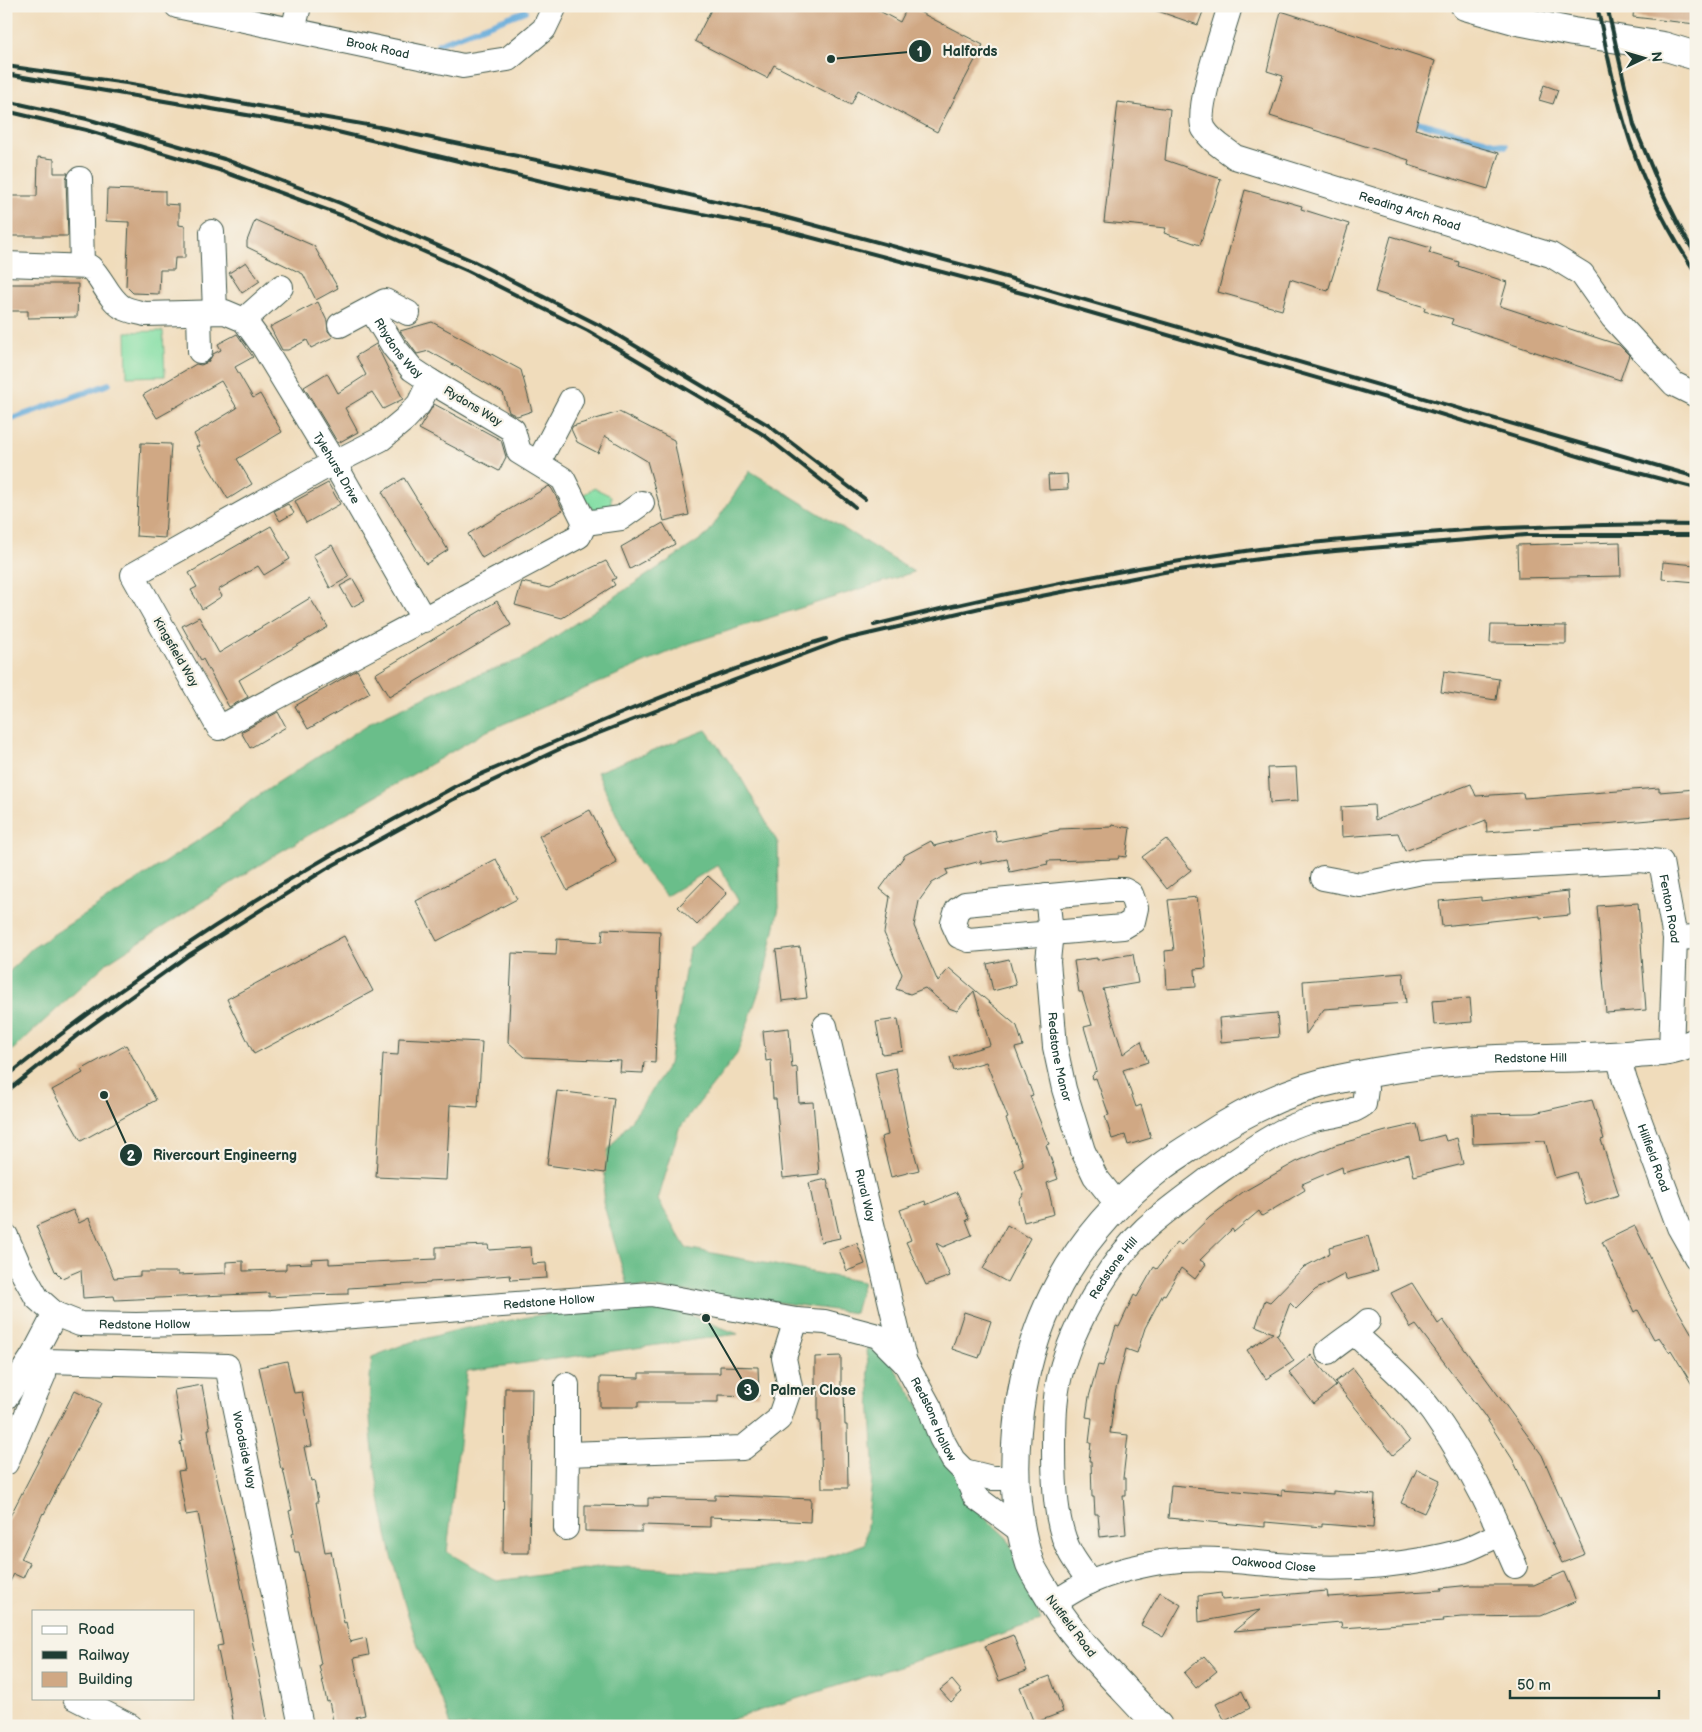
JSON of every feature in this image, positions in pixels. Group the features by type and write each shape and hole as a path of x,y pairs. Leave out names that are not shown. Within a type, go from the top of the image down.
{"main road":[{"path":"1465,6 1573,32 1663,46 1696,56"},
{"path":"1663,46 1696,68"},
{"name":"Redstone Hill","path":"1015,1478 1014,1459 1020,1398 1027,1363 1039,1327 1058,1284 1074,1258 1118,1205 1162,1166 1227,1123 1296,1090 1364,1074 1457,1061 1618,1056 1684,1046"},
{"name":"Nutfield Road","path":"1015,1478 1021,1532 1031,1567 1052,1604 1083,1644 1158,1726"}],"street":[{"name":"Brook Road","path":"177,6 463,66 508,59 544,29 555,6"},
{"path":"293,30 298,6"},
{"name":"Reading Arch Road","path":"1230,6 1204,96 1203,126 1210,137 1235,156 1551,255 1582,274 1613,318 1674,384 1696,395"},
{"path":"80,179 82,266"},
{"path":"200,351 207,313 212,232"},
{"path":"6,264 90,267 122,307 146,314 225,312 244,320 281,287"},
{"name":"Rhydons Way","path":"340,325 386,301 408,313"},
{"name":"Rhydons Way","path":"370,309 394,347 412,369 430,381"},
{"name":"Tylehurst Drive","path":"244,320 263,346 334,463 424,620"},
{"name":"Rydons Way","path":"334,463 380,439 406,419 419,404 430,381 513,430 519,452 563,479 585,522"},
{"path":"538,463 571,400"},
{"name":"Kingsfield Way","path":"334,463 133,575 214,720 219,728 424,620"},
{"path":"424,620 579,536 585,522 621,518 642,504"},
{"name":"Fenton Road","path":"1323,878 1360,885 1422,872 1639,860 1661,862 1685,938 1684,1046"},
{"path":"1124,890 1131,894 1136,908 1133,921 1123,927 969,940 959,936 953,922 957,910 964,904 1047,896 1124,890"},
{"name":"Redstone Manor","path":"1047,896 1051,932 1048,961 1055,1046 1064,1089 1083,1151 1095,1176 1118,1205"},
{"name":"Rural Way","path":"825,1026 906,1364"},
{"name":"Hillfield Road","path":"1618,1056 1625,1081 1679,1227 1696,1257"},
{"name":"Redstone Hill","path":"1090,1582 1070,1553 1058,1516 1054,1468 1054,1423 1059,1376 1071,1343 1088,1308 1105,1278 1144,1230 1185,1197 1269,1138 1293,1126 1355,1111 1364,1104 1366,1089 1364,1074"},
{"name":"Redstone Hollow","path":"6,1236 20,1268 37,1298 56,1314 80,1324 136,1325 273,1322 651,1294 796,1320 825,1322 878,1336 906,1364 930,1408 941,1438 954,1460 964,1471 975,1497 1021,1532"},
{"path":"6,1396 39,1359 56,1314"},
{"path":"567,1454 743,1448 779,1419 790,1387 784,1358 796,1320"},
{"path":"1328,1352 1361,1327 1398,1374 1432,1412 1464,1460 1482,1491 1515,1566"},
{"path":"6,1463 44,1374 39,1359"},
{"name":"Woodside Way","path":"39,1359 227,1366 301,1726"},
{"path":"566,1528 567,1385"},
{"name":"Redstone Hollow","path":"964,1471 992,1478 1015,1478"},
{"name":"Oakwood Close","path":"1052,1604 1090,1582 1132,1568 1186,1560 1222,1559 1305,1567 1335,1568 1377,1565 1415,1560 1463,1550 1501,1534"},
{"path":"79,1700 130,1726"}],"green space":[{"path":"163,331 165,376 127,377 126,332"},
{"path":"750,471 914,572 690,643 487,731 278,853 108,962 6,1056 6,975 31,949 222,825 250,801 373,721 456,683 522,659 707,535"},
{"path":"594,488 611,496 611,512 593,510 583,495"},
{"path":"706,730 741,778 778,843 779,907 764,977 737,1054 679,1129 658,1200 686,1248 863,1282 855,1313 762,1300 627,1285 603,1202 606,1153 638,1111 669,1064 689,949 739,902 718,865 666,896 638,862 597,772"},
{"path":"672,1308 738,1334 467,1371 447,1552 497,1581 605,1566 719,1572 804,1565 865,1544 874,1462 867,1348 885,1354 934,1428 974,1507 1007,1538 1026,1576 1041,1621 711,1726 451,1726 411,1626 387,1536 375,1467 371,1426 369,1398 372,1357 405,1344 461,1329 557,1312"}],"building":[{"path":"713,6 870,6 900,22 908,6 983,45 937,132 858,90 851,105 774,65 767,78 695,41"},
{"path":"1153,6 1205,6 1198,25 1152,9"},
{"path":"1634,6 1696,6 1696,24 1633,17"},
{"path":"1281,11 1435,61 1415,129 1499,153 1488,189 1408,165 1409,160 1270,116 1283,76 1267,71"},
{"path":"1544,85 1558,90 1553,104 1539,100"},
{"path":"1118,102 1170,109 1165,160 1221,179 1200,245 1164,233 1166,228 1104,222"},
{"path":"38,157 54,159 54,173 68,173 66,179 68,236 6,236 6,196 37,196"},
{"path":"107,189 165,191 165,204 179,205 179,225 185,226 185,258 175,258 174,270 160,270 159,294 133,293 126,286 129,222 106,221"},
{"path":"1245,190 1302,206 1301,209 1349,224 1328,291 1290,279 1282,310 1218,292"},
{"path":"255,220 314,246 338,288 316,300 303,274 247,247 247,241"},
{"path":"1391,236 1431,248 1429,253 1459,262 1458,266 1507,282 1500,306 1619,345 1629,355 1620,380 1451,324 1453,319 1424,311 1425,307 1375,292"},
{"path":"246,262 260,281 242,293 229,273"},
{"path":"6,284 78,284 77,317 28,318 28,311 6,311"},
{"path":"318,302 327,321 328,331 333,337 311,348 307,340 288,350 282,350 270,327"},
{"path":"432,322 521,370 532,411 517,416 509,412 503,393 429,351 417,354 400,331"},
{"path":"237,334 253,357 235,367 253,398 260,394 282,432 237,459 252,484 228,499 196,446 200,446 194,434 237,408 221,381 173,407 173,409 157,418 143,395 196,364 201,365 208,362 213,354 221,350 218,344"},
{"path":"376,344 403,399 383,409 372,392 345,408 358,432 338,443 304,387 327,373 338,393 366,375 356,356"},
{"path":"434,404 501,440 506,457 499,471 419,429"},
{"path":"619,412 674,440 689,515 664,521 647,461 605,436 598,453 577,442 571,429 573,426"},
{"path":"141,443 171,444 165,538 136,536"},
{"path":"1067,474 1068,489 1049,490 1048,475"},
{"path":"404,478 448,550 426,564 382,492"},
{"path":"328,483 340,504 306,523 295,501"},
{"path":"549,486 563,510 482,558 468,534"},
{"path":"288,504 294,513 280,521 274,511"},
{"path":"663,523 675,544 630,569 621,547"},
{"path":"271,526 290,559 264,575 258,566 218,590 222,596 202,609 191,590 197,587 189,573"},
{"path":"1620,542 1621,576 1518,578 1517,545"},
{"path":"332,545 349,577 330,588 313,555"},
{"path":"606,561 616,578 612,580 615,585 562,618 515,605 522,582 549,588"},
{"path":"1663,562 1696,565 1696,582 1662,579"},
{"path":"353,579 365,600 352,607 340,586"},
{"path":"310,598 328,627 239,680 248,697 229,707 203,659 201,660 182,626 199,617 219,653"},
{"path":"497,601 511,625 389,697 375,674"},
{"path":"1491,625 1566,626 1566,644 1490,643"},
{"path":"357,670 370,693 308,729 295,706"},
{"path":"1444,671 1499,679 1496,700 1441,692"},
{"path":"278,712 286,727 250,748 241,732"},
{"path":"1296,767 1298,801 1270,803 1268,768"},
{"path":"1471,784 1476,796 1523,793 1524,798 1659,788 1659,792 1696,789 1696,816 1487,832 1486,820 1405,851 1398,833 1342,837 1341,807 1374,805 1375,820"},
{"path":"590,810 617,863 567,890 539,836"},
{"path":"1112,825 1130,828 1126,857 1119,856 1118,859 1047,861 1048,864 1010,872 1007,859 981,864 981,861 946,870 948,874 932,883 919,901 914,926 938,982 949,968 1017,1026 1023,1046 1015,1048 1033,1095 1030,1096 1049,1144 1046,1145 1058,1179 1047,1183 1054,1214 1024,1222 1019,1201 1024,1194 1015,1170 1023,1166 1023,1162 986,1062 954,1071 950,1057 990,1045 974,991 957,1011 949,1008 925,988 910,994 896,989 902,974 884,933 890,897 880,889 905,855 931,841 934,846 995,830 997,842 1059,829 1111,827"},
{"path":"1166,839 1191,870 1167,889 1142,857"},
{"path":"496,859 517,899 437,941 416,901"},
{"path":"708,876 727,893 697,925 678,907"},
{"path":"1568,891 1570,915 1540,918 1540,916 1442,926 1439,901 1481,897 1481,901"},
{"path":"1197,897 1206,968 1195,969 1196,987 1167,989 1165,951 1174,950 1168,900"},
{"path":"1638,903 1646,1010 1606,1013 1597,906"},
{"path":"603,929 660,931 655,1063 644,1062 643,1073 620,1072 621,1061 525,1057 508,1042 512,953 556,955 557,939 602,942"},
{"path":"344,936 373,991 254,1054 227,999"},
{"path":"800,947 807,998 782,1001 776,950"},
{"path":"1133,954 1138,983 1103,989 1123,1054 1141,1041 1148,1062 1123,1070 1136,1107 1141,1105 1151,1138 1128,1145 1125,1135 1112,1139 1105,1116 1109,1115 1096,1078 1093,1079 1092,1076 1097,1071 1084,1027 1092,1025 1082,992 1079,992 1074,961 1097,958 1097,960"},
{"path":"1009,959 1016,985 993,991 987,964"},
{"path":"1403,973 1406,1003 1324,1009 1306,1034 1303,981"},
{"path":"1470,998 1472,1022 1434,1025 1432,1001"},
{"path":"1277,1013 1279,1037 1221,1042 1219,1018"},
{"path":"898,1019 903,1051 882,1054 876,1022"},
{"path":"789,1028 792,1068 797,1067 799,1103 813,1102 819,1174 783,1178 776,1099 773,1099 771,1060 766,1061 763,1031"},
{"path":"399,1038 482,1042 478,1107 450,1105 446,1180 376,1177 383,1054 398,1055"},
{"path":"126,1045 156,1100 81,1141 52,1090 83,1073 81,1070"},
{"path":"896,1068 908,1130 919,1170 891,1177 881,1137 888,1135 875,1073"},
{"path":"557,1091 614,1098 605,1173 547,1165"},
{"path":"1592,1100 1604,1139 1601,1140 1619,1195 1586,1205 1576,1172 1555,1178 1545,1141 1473,1144 1472,1114 1534,1113"},
{"path":"1417,1124 1421,1141 1444,1135 1446,1141 1457,1138 1463,1164 1414,1176 1409,1155 1343,1173 1342,1167 1302,1184 1305,1190 1262,1216 1259,1211 1234,1232 1232,1229 1200,1260 1206,1264 1195,1279 1181,1268 1165,1295 1163,1294 1145,1328 1137,1353 1126,1349 1115,1393 1110,1433 1128,1435 1123,1478 1126,1478 1126,1496 1123,1496 1126,1534 1100,1537 1098,1514 1095,1514 1094,1497 1092,1497 1091,1461 1089,1461 1092,1418 1086,1417 1089,1397 1098,1365 1103,1366 1116,1326 1119,1327 1134,1295 1137,1297 1154,1267 1157,1269 1177,1242 1181,1245 1210,1217 1243,1192 1296,1162 1335,1145"},
{"path":"827,1179 840,1238 821,1242 809,1183"},
{"path":"957,1192 969,1219 966,1220 972,1235 943,1247 936,1243 950,1276 926,1285 906,1242 911,1240 900,1210 925,1201 926,1205"},
{"path":"73,1210 79,1223 89,1218 114,1278 140,1276 140,1272 178,1272 178,1275 226,1273 226,1262 243,1261 243,1271 286,1270 286,1264 312,1263 311,1259 329,1258 329,1264 436,1259 436,1247 488,1245 489,1250 531,1247 532,1264 546,1263 547,1278 511,1280 510,1275 430,1283 348,1288 348,1294 269,1297 269,1293 115,1300 114,1296 83,1298 81,1270 62,1278 55,1271 36,1226"},
{"path":"1007,1225 1030,1238 1007,1282 983,1269"},
{"path":"1635,1226 1665,1288 1696,1341 1696,1391 1671,1350 1669,1352 1659,1337 1654,1339 1638,1310 1635,1312 1602,1242"},
{"path":"1368,1236 1378,1271 1346,1280 1345,1274 1315,1290 1296,1309 1290,1303 1278,1335 1276,1334 1294,1361 1266,1379 1247,1350 1273,1333 1256,1326 1265,1300 1270,1302 1304,1267 1330,1253 1329,1247"},
{"path":"857,1243 865,1264 847,1271 839,1250"},
{"path":"1412,1283 1438,1324 1443,1320 1542,1455 1585,1554 1562,1563 1513,1460 1484,1415 1416,1325 1411,1328 1391,1293"},
{"path":"964,1312 991,1321 979,1358 952,1349"},
{"path":"1311,1355 1336,1386 1314,1404 1289,1372"},
{"path":"841,1356 841,1391 844,1391 845,1425 847,1425 848,1488 822,1488 820,1421 818,1421 818,1386 815,1386 815,1357"},
{"path":"287,1361 294,1393 302,1392 312,1446 304,1447 311,1481 314,1480 325,1552 331,1551 344,1623 346,1622 350,1642 366,1638 369,1655 354,1658 365,1715 356,1717 358,1726 334,1726 329,1701 327,1702 299,1552 295,1552 292,1534 294,1533 289,1511 292,1510 259,1367"},
{"path":"720,1366 758,1367 759,1396 718,1395 718,1402 638,1402 638,1407 600,1407 600,1377 639,1378 639,1373 720,1373"},
{"path":"1353,1368 1410,1441 1393,1455 1335,1382"},
{"path":"202,1385 210,1429 208,1429 212,1457 239,1574 268,1726 234,1726 227,1684 225,1684 217,1646 223,1645 198,1513 186,1515 178,1471 185,1470 180,1442 183,1441 174,1390"},
{"path":"505,1388 532,1388 529,1553 503,1553"},
{"path":"75,1390 101,1403 21,1559 30,1563 23,1578 14,1574 6,1589 6,1524"},
{"path":"1417,1469 1440,1480 1424,1513 1401,1503"},
{"path":"1171,1485 1282,1495 1282,1490 1333,1494 1333,1491 1375,1495 1373,1528 1322,1524 1322,1527 1265,1522 1265,1527 1168,1518"},
{"path":"715,1495 811,1499 810,1522 710,1517 710,1527 642,1525 642,1532 585,1531 585,1505 648,1506 648,1498 715,1500"},
{"path":"1564,1572 1576,1601 1541,1616 1461,1617 1443,1619 1444,1621 1342,1628 1341,1622 1234,1631 1260,1610 1199,1622 1198,1596 1221,1593 1222,1600 1327,1591 1328,1597 1442,1590 1441,1588 1471,1585 1534,1585"},
{"path":"1160,1592 1181,1605 1163,1637 1141,1625"},
{"path":"1013,1635 1027,1671 999,1681 985,1646"},
{"path":"1204,1656 1217,1671 1196,1688 1184,1673"},
{"path":"1050,1676 1063,1712 1034,1723 1020,1687"},
{"path":"952,1680 962,1692 951,1702 940,1690"},
{"path":"1242,1691 1250,1708 1225,1721 1216,1704"}],"waterway":[{"path":"438,44 525,11"},
{"path":"1417,122 1506,146"},
{"path":"6,421 109,384"}],"railway":[{"path":"1597,6 1617,96 1638,164 1664,220 1696,273"},
{"path":"1607,6 1634,125 1659,185 1696,255"},
{"path":"6,66 126,83 379,127 565,166 784,217 978,269 1696,477"},
{"path":"6,74 317,127 575,189 779,229 1033,296 1417,407 1611,466 1696,488"},
{"path":"6,101 87,119 224,159 340,203 473,261 607,329 768,425 865,499"},
{"path":"6,111 86,130 219,170 343,216 468,271 588,331 764,435 855,507"},
{"path":"874,625 969,602 1065,582 1259,549 1362,538 1466,530 1581,525 1696,525"},
{"path":"6,1092 79,1034 189,955 326,869 452,800 566,746 842,640 980,608 1164,572 1267,558 1526,535 1696,535"},
{"path":"6,1077 111,997 220,923 332,854 454,787 567,736 652,701 751,663 826,639"}],"place":[{"name":"Halfords","path":"831,59"},
{"name":"Rivercourt Engineerng","path":"104,1095"},
{"name":"Palmer Close","path":"706,1318"}]}
